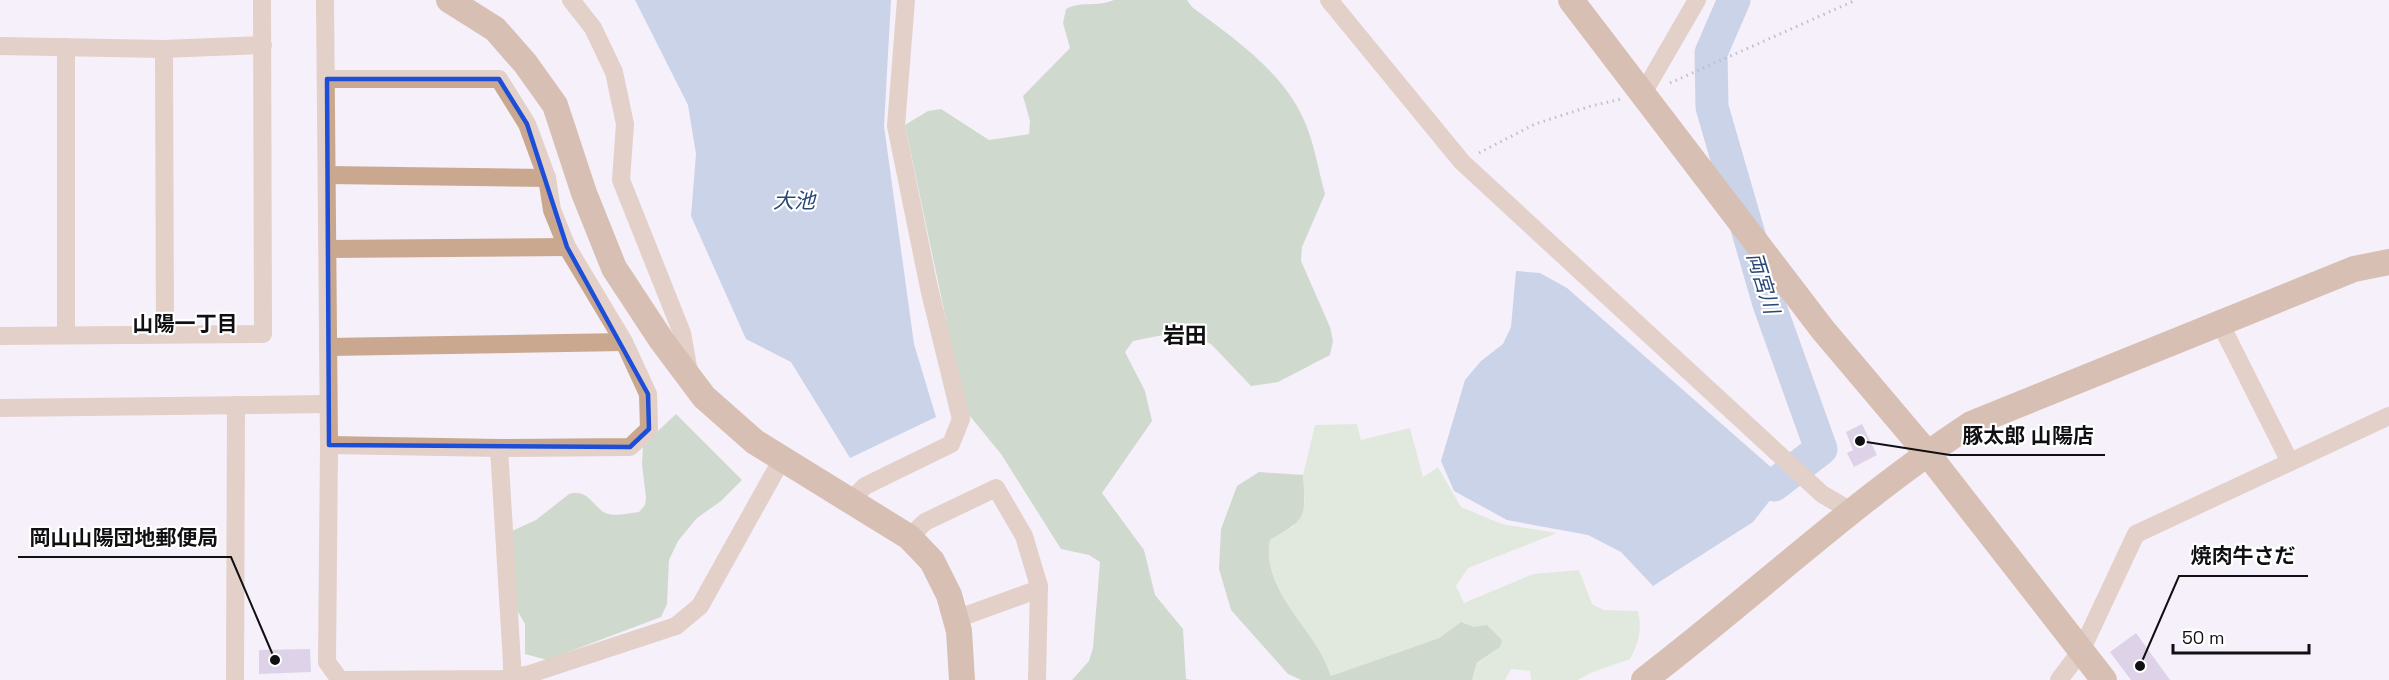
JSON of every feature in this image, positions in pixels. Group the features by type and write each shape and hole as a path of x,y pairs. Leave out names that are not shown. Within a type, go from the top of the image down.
{"street":[{"path":"0,336 263,334 262,0"},
{"path":"326,0 329,445 327,662 340,680 503,679 530,674 676,626 700,606 782,459"},
{"path":"449,0 495,29 525,63 555,105 584,193 614,268 662,341 704,397 755,442 909,537 932,561 949,596 956,619 959,631 962,680"},
{"path":"571,0 593,28 614,72 625,124 621,180 682,333 689,377"},
{"path":"850,501 866,486 951,444 961,419 929,288 896,126 906,0"},
{"path":"1329,0 1462,162 1822,494 1851,511"},
{"path":"1571,0 1823,330 1927,453 2104,680"},
{"path":"1642,95 1697,0"},
{"path":"0,46 164,49 263,45"},
{"path":"66,47 66,334"},
{"path":"164,49 165,334"},
{"path":"327,79 499,79 526,124 547,178 552,210 567,247 624,342 648,394 649,429 630,447 499,448 329,445"},
{"path":"327,175 547,178"},
{"path":"328,249 567,247"},
{"path":"1644,680 1851,511 1927,453 1971,424 2354,269 2389,262"},
{"path":"2220,323 2290,462"},
{"path":"328,347 624,342"},
{"path":"0,408 328,404"},
{"path":"235,680 236,405"},
{"path":"2059,680 2081,651 2136,534 2389,416"},
{"path":"499,448 512,672"},
{"path":"909,537 925,522 996,488 1024,536 1039,590 1037,680"},
{"path":"956,619 1039,590"}],"path":[{"path":"1462,162 1534,124 1591,106 1642,95 1856,0"}],"highlighted area":[{"path":"327,79 499,79 527,124 567,247 648,394 649,429 630,447 329,445"}],"green space":[{"path":"1114,0 1187,0 1192,7 1255,56 1283,85 1303,118 1313,146 1325,194 1302,247 1301,261 1330,327 1333,341 1330,355 1278,382 1251,386 1212,345 1188,330 1133,341 1125,352 1145,391 1152,421 1102,493 1144,550 1155,595 1183,629 1186,679 1192,680 1072,680 1089,661 1093,648 1100,562 1089,555 1061,549 1001,454 965,410 905,125 928,111 941,109 989,140 1029,134 1030,121 1023,96 1070,48 1063,23 1066,9 1072,6 1101,4"},
{"path":"676,414 742,480 721,501 697,518 678,541 669,560 667,604 661,617 547,660 525,654 525,624 515,607 512,531 536,520 569,494 575,493 585,495 605,513 617,515 639,512 645,505 646,498 642,464 643,445"},
{"path":"1357,424 1361,440 1410,428 1423,477 1438,467 1461,507 1502,524 1557,533 1468,568 1456,586 1464,603 1533,574 1579,570 1592,604 1604,610 1638,611 1639,636 1630,659 1590,673 1578,680 1531,680 1530,671 1511,669 1505,680 1472,680 1477,664 1500,647 1474,627 1461,622 1439,638 1331,676 1319,650 1277,585 1271,570 1270,540 1293,527 1305,503 1303,475 1315,425"},
{"path":"1259,472 1303,475 1304,508 1302,515 1291,527 1270,540 1271,570 1284,598 1319,650 1331,676 1439,638 1461,622 1474,627 1487,625 1502,640 1500,647 1477,663 1472,680 1301,680 1288,674 1231,610 1219,569 1221,529 1237,486"}],"water":[{"name":"大池","path":"635,0 891,0 884,126 914,344 936,417 850,458 791,362 746,339 691,216 696,154 688,105"},
{"path":"1516,271 1540,273 1567,288 1773,469 1775,494 1753,522 1653,586 1621,552 1588,535 1507,520 1454,491 1441,461 1465,380 1481,361 1503,344 1511,327"}],"building":[{"path":"1862,424 1877,455 1854,467 1847,453 1853,450 1846,432"},
{"path":"2136,633 2170,680 2131,680 2110,652"},
{"path":"310,649 311,672 259,674 259,650"}],"waterway":[{"name":"両宮川","path":"1730,479 1774,485 1821,449 1769,304 1712,107 1711,53 1734,0"}],"place":[{"name":"豚太郎 山陽店","path":"1860,441"},
{"name":"岡山山陽団地郵便局","path":"275,660"},
{"name":"焼肉牛さだ","path":"2140,666"}],"district":[{"name":"山陽一丁目","path":"185,324"},
{"name":"岩田","path":"1185,335"}]}
